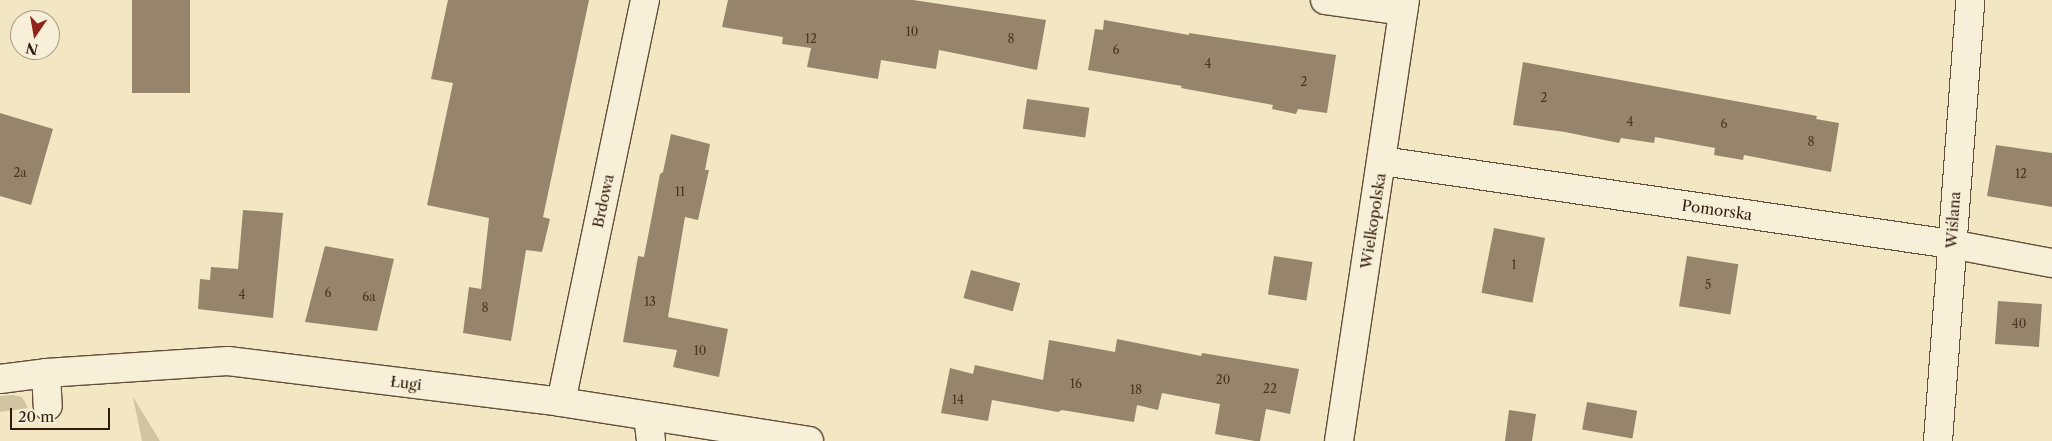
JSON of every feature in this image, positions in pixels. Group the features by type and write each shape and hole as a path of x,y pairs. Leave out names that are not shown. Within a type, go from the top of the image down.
{"street":[{"name":"Brdowa","path":"561,402 645,0"},
{"path":"1325,0 1404,6"},
{"name":"Wiślana","path":"1938,441 1970,0"},
{"name":"Wielkopolska","path":"1339,441 1404,6"},
{"name":"Pomorska","path":"1382,161 1951,244 2052,262"},
{"name":"Ługi","path":"0,379 46,373 228,361 561,402 650,428 809,441"},
{"path":"46,373 48,406"}],"shaded area":[{"path":"12,395 22,397 28,408 0,412 0,396"},
{"path":"133,397 160,441 142,441"}],"building":[{"path":"132,0 190,0 190,93 132,93"},
{"path":"448,0 589,0 543,217 550,219 542,252 526,250 511,341 463,333 469,287 481,289 489,218 427,205 453,83 431,79"},
{"path":"728,0 913,0 1046,20 1037,70 939,50 936,69 881,60 878,79 807,67 811,48 782,44 783,37 722,27"},
{"path":"1104,20 1189,35 1189,33 1336,55 1327,113 1298,109 1296,114 1272,109 1273,105 1181,88 1182,86 1088,70 1095,29 1103,30"},
{"path":"1523,62 1817,116 1816,119 1839,123 1831,172 1744,155 1743,160 1714,155 1715,148 1655,137 1654,143 1621,138 1619,143 1565,132 1513,125"},
{"path":"1027,99 1089,108 1085,137 1023,129"},
{"path":"0,113 53,129 31,205 0,196"},
{"path":"671,134 710,144 705,170 709,170 698,220 685,217 668,317 728,329 719,377 673,367 677,350 623,342 638,256 644,257 660,174 663,172"},
{"path":"1996,145 2052,153 2052,207 1987,196"},
{"path":"243,210 283,213 273,318 198,309 200,279 210,280 211,267 238,269"},
{"path":"1494,228 1545,238 1532,303 1481,293"},
{"path":"325,246 394,259 377,331 305,322"},
{"path":"1274,256 1313,262 1306,301 1268,295"},
{"path":"1687,256 1738,264 1730,315 1679,306"},
{"path":"971,270 1020,283 1013,311 963,298"},
{"path":"1998,301 2042,304 2039,347 1995,344"},
{"path":"1117,339 1201,356 1202,353 1299,369 1290,414 1266,409 1260,441 1255,441 1215,434 1220,404 1162,393 1158,410 1137,405 1134,422 1062,410 1058,412 992,400 988,421 941,413 950,368 973,374 975,365 1043,380 1049,340 1115,352"},
{"path":"1587,402 1637,411 1632,438 1582,430"},
{"path":"1509,410 1536,414 1532,441 1505,441"}]}
